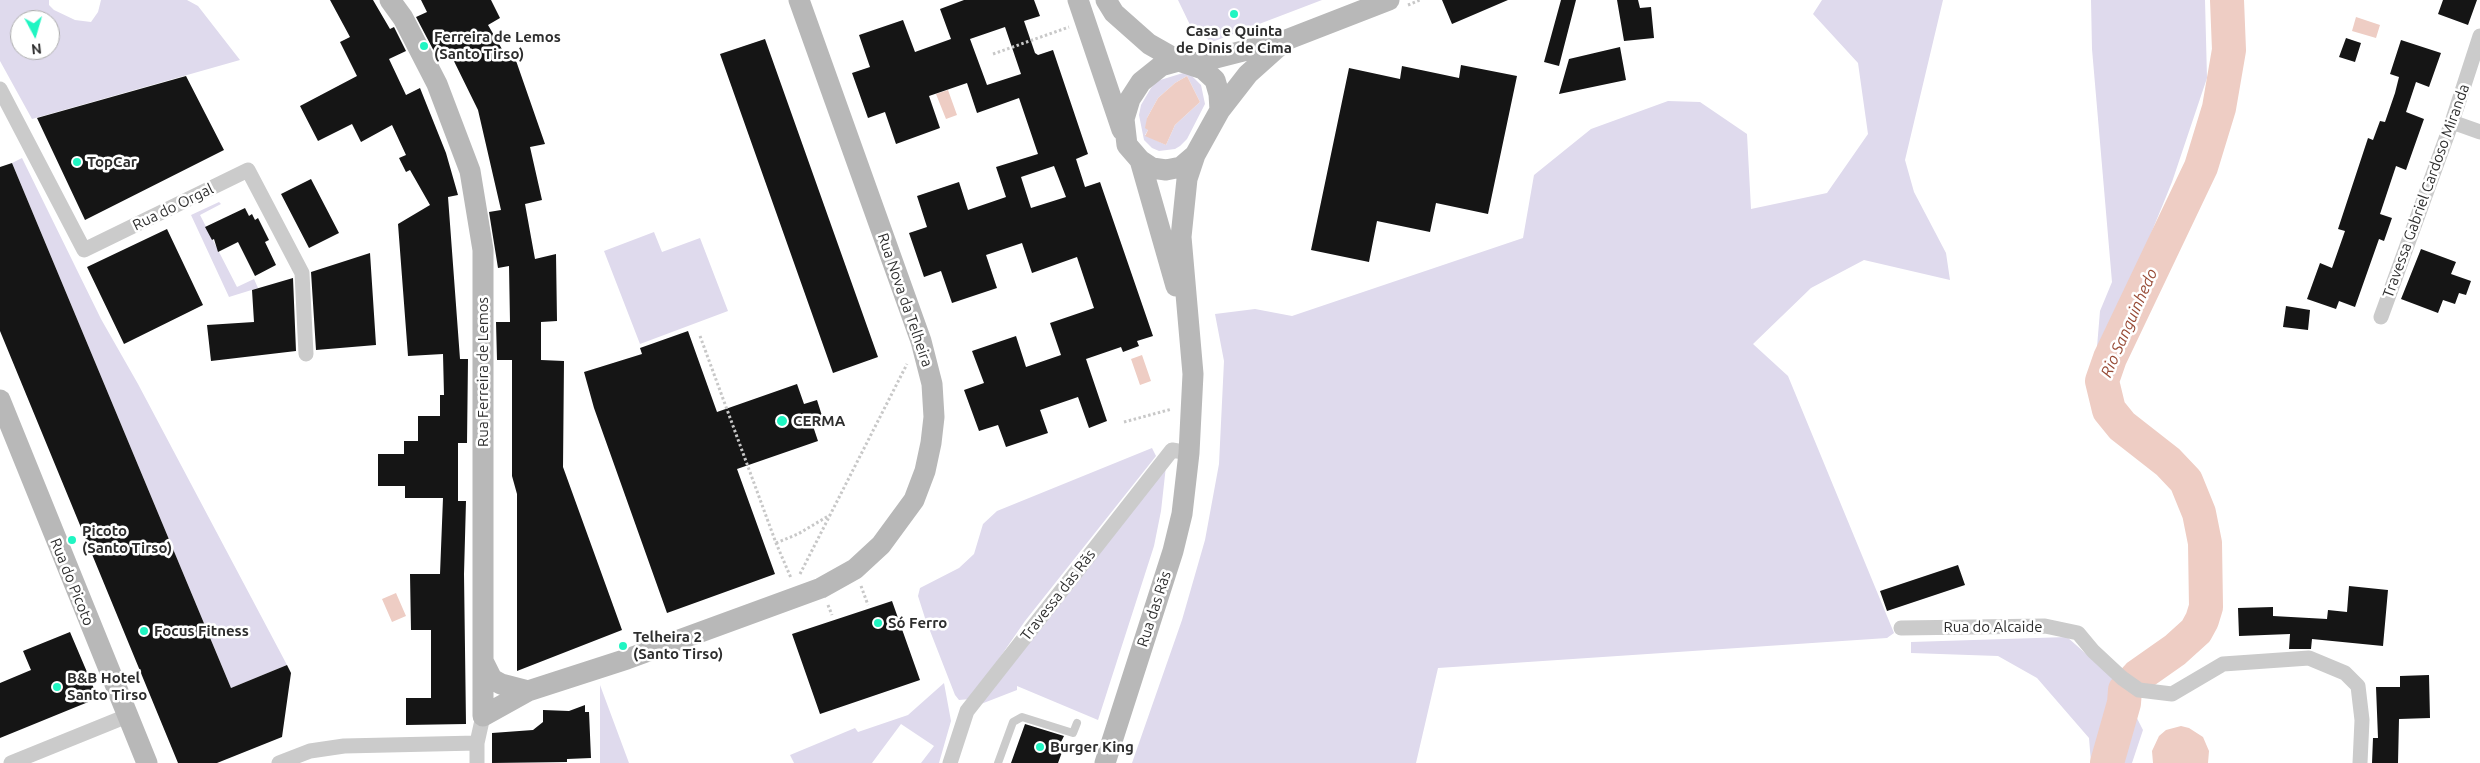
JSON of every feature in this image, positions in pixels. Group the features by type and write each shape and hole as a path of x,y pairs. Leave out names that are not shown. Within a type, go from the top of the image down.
{"street":[{"name":"Rua Ferreira de Lemos","path":"390,0 403,18 438,84 470,171 483,250 483,716 476,743 477,763"},
{"name":"Rua Nova da Telheira","path":"483,716 528,691 790,594 821,588 855,569 881,545 914,500 925,472 934,417 932,384 924,352 799,0"},
{"path":"1078,0 1134,152 1152,168 1166,170 1181,167 1195,155"},
{"path":"1106,0 1114,13 1148,44 1203,69 1215,80 1219,94 1220,110"},
{"path":"1188,325 1124,119 1130,99 1141,82 1160,66 1286,40 1395,4"},
{"name":"Travessa Gabriel Cardoso Miranda","path":"2381,317 2452,122 2480,36"},
{"path":"1188,325 1182,237 1187,179 1195,155 1220,110 1248,74 1286,40"},
{"name":"Rua do Orgal","path":"0,89 84,250 248,170 302,273 306,354"},
{"path":"2452,122 2480,132"},
{"name":"Rua das Rãs","path":"1105,763 1173,551 1182,514 1189,453 1193,374 1188,325"},
{"name":"Rua do Picoto","path":"0,400 147,763"},
{"name":"Travessa das Rãs","path":"950,763 967,710 1172,450 1189,453"},
{"name":"Rua do Alcaide","path":"1901,628 2045,626 2078,633 2093,651 2122,678 2139,690 2172,694 2223,664 2309,658 2345,673 2358,686 2362,720 2360,763"},
{"path":"483,661 492,679 501,684 528,691"},
{"path":"11,763 127,716"},
{"path":"279,763 310,751 344,746 476,743"}],"lane":[{"path":"998,763 1013,722 1022,717 1073,733 1076,723"}],"path":[{"path":"1395,4 1420,0"},
{"path":"993,54 1072,26"},
{"path":"700,336 776,543 790,594"},
{"path":"790,594 911,356"},
{"path":"1124,422 1172,409"},
{"path":"776,543 830,515"}],"shaded area":[{"path":"0,0 49,0 49,5 54,10 10,10 10,60 60,60 60,13 75,20 91,22 98,12 101,0 187,0 198,6 240,60 32,119 0,61"},
{"name":"Casa e Quinta de Dinis de Cima","path":"1178,0 1322,0 1212,42 1192,29"},
{"path":"1822,0 1943,0 1905,160 1914,192 1946,253 1950,280 1864,260 1811,288 1753,344 1788,376 1894,633 1887,638 1438,668 1416,763 1132,763 1182,620 1205,540 1219,464 1224,361 1215,314 1255,309 1292,316 1523,238 1534,175 1591,129 1668,101 1700,102 1747,134 1751,209 1827,193 1868,134 1858,63 1813,14"},
{"path":"2091,0 2205,0 2207,78 2172,182 2095,371 2100,311 2112,282 2092,49"},
{"path":"2356,17 2380,25 2376,38 2352,31"},
{"path":"1183,73 1190,74 1201,85 1205,104 1187,139 1175,149 1159,151 1152,148 1144,140 1139,115 1141,105 1157,81","holes":["1187,76 1200,102 1175,125 1166,145 1145,135 1148,130 1147,118 1158,98 1175,83"]},
{"path":"1187,76 1200,102 1175,125 1166,145 1145,136 1148,130 1145,128 1147,118 1158,98 1175,83"},
{"path":"948,90 957,115 946,119 936,94"},
{"path":"22,158 101,319 138,384 287,665 231,688 12,163"},
{"path":"219,202 221,204 200,215 237,287 254,279 258,288 229,297 191,215"},
{"path":"654,232 662,252 700,238 728,311 640,344 604,251"},
{"path":"1142,355 1151,381 1140,385 1131,359"},
{"path":"1152,448 1156,456 1025,621 974,695 970,699 959,700 955,695 925,618 918,596 920,588 959,568 974,554 983,524 997,511"},
{"path":"1166,466 1161,511 1154,546 1098,720 1017,686 1017,690 981,704"},
{"path":"396,593 406,616 392,622 382,599"},
{"path":"2067,637 2119,683 2143,730 2132,763 2091,763 2089,738 2037,678 1998,656 1911,653 1911,642"},
{"path":"944,683 951,721 939,763 921,763 934,746 901,724 872,763 794,763 790,755 855,728 858,732 908,715"},
{"path":"600,685 629,763 600,763"},
{"path":"2181,726 2189,728 2203,737 2209,751 2208,763 2153,763 2152,751 2159,736 2166,730"}],"building":[{"path":"330,0 373,0 390,29 394,27 406,51 389,59 406,95 420,88 446,153 458,195 448,197 460,359 468,359 467,443 458,443 458,501 466,501 464,574 466,724 406,725 406,698 431,698 431,630 411,630 410,574 440,574 443,498 405,498 405,486 378,486 378,454 404,454 404,441 418,441 418,416 440,416 440,395 444,395 443,354 408,356 398,224 430,205 410,170 406,172 399,158 406,155 392,125 361,142 352,124 318,141 300,106 357,76 340,42 350,37"},
{"path":"421,0 491,0 500,18 488,25 506,56 513,52 545,144 530,147 542,200 525,204 535,259 556,254 557,321 541,322 541,360 564,361 563,467 622,630 517,671 517,494 512,476 512,360 497,360 496,322 510,322 509,266 498,268 489,212 501,210 478,110 448,49 436,55 416,17 427,12"},
{"path":"964,0 1034,0 1040,16 1024,21 1035,53 1038,55 1053,50 1088,154 1076,159 1085,187 1100,182 1153,336 1137,341 1139,346 1123,352 1121,347 1086,359 1107,421 1089,428 1078,397 1040,410 1048,433 1006,447 998,425 979,431 964,390 984,383 972,351 1016,336 1026,367 1061,355 1050,323 1094,308 1077,257 1032,273 1022,243 986,255 997,288 952,303 941,271 924,277 909,233 927,227 917,196 959,182 968,210 1006,197 996,167 1038,154 1019,98 977,113 967,83 929,96 940,128 896,144 885,112 868,118 852,73 870,67 859,35 903,20 915,52 951,39 940,9","holes":["1005,27 1021,74 987,85 970,39","1054,166 1066,197 1031,208 1021,177"]},
{"path":"1442,0 1508,0 1452,24"},
{"path":"1561,0 1576,0 1559,66 1544,62"},
{"path":"1617,0 1638,0 1640,8 1651,7 1654,38 1624,41"},
{"path":"2443,0 2477,0 2468,25 2438,14"},
{"path":"2346,38 2361,43 2355,62 2339,57"},
{"path":"765,39 878,357 833,373 720,54"},
{"path":"2401,40 2441,53 2429,87 2416,82 2406,112 2424,119 2406,170 2396,166 2380,214 2392,218 2384,241 2379,239 2355,307 2339,301 2336,309 2307,299 2320,263 2332,268 2345,231 2338,229 2368,138 2373,140 2380,121 2385,122 2399,77 2390,74"},
{"path":"1620,47 1626,80 1559,94 1569,59"},
{"path":"1461,65 1517,76 1488,214 1436,203 1430,232 1377,221 1369,262 1311,250 1349,68 1400,79 1402,66 1459,78"},
{"path":"186,76 224,150 85,220 37,118"},
{"path":"12,163 231,688 287,665 291,673 282,737 217,763 178,763 0,331 0,167"},
{"path":"311,179 339,233 309,248 281,194"},
{"path":"245,208 249,216 252,214 255,220 258,218 269,240 265,242 276,265 255,276 238,242 218,252 214,239 212,240 205,227"},
{"path":"167,229 203,305 124,344 87,267"},
{"path":"2421,249 2456,262 2451,274 2471,281 2466,295 2459,293 2455,304 2443,300 2438,313 2401,299"},
{"path":"370,253 376,345 316,350 311,272"},
{"path":"293,278 296,351 211,361 207,325 254,322 252,290"},
{"path":"2286,306 2310,310 2308,330 2283,327"},
{"path":"688,331 717,412 797,384 804,404 817,400 823,419 812,423 818,441 737,469 775,574 667,613 594,408 584,372 642,354 640,348"},
{"path":"1958,565 1965,585 1887,611 1880,591"},
{"path":"2349,586 2388,590 2383,646 2312,639 2311,649 2289,649 2290,634 2239,636 2238,608 2273,607 2273,616 2327,619 2328,610 2347,612"},
{"path":"892,601 920,680 820,714 792,634"},
{"name":"B&B Hotel Santo Tirso","path":"70,632 98,698 0,738 0,683 31,670 23,651"},
{"path":"2429,675 2430,718 2399,719 2398,763 2372,763 2373,738 2378,738 2376,687 2400,687 2400,676"},
{"path":"585,705 585,712 589,712 591,758 567,759 567,762 492,763 492,733 533,730 543,722 543,710 569,711"},
{"name":"Burger King","path":"1025,724 1064,736 1061,742 1065,744 1058,763 1011,763"}],"waterway":[{"name":"Rio Sanguinhedo","path":"2107,763 2124,703 2125,690 2138,676 2175,650 2196,631 2206,607 2205,543 2199,513 2186,481 2168,462 2122,426 2109,410 2102,381 2110,358 2201,167 2219,108 2229,50 2227,0"}],"place":[{"name":"Casa e Quinta de Dinis de Cima","path":"1234,14"},
{"name":"Ferreira de Lemos (Santo Tirso)","path":"424,46"},
{"name":"TopCar","path":"77,162"},
{"name":"CERMA","path":"782,421"},
{"name":"Picoto (Santo Tirso)","path":"72,540"},
{"name":"Só Ferro","path":"878,623"},
{"name":"Focus Fitness","path":"144,631"},
{"name":"Telheira 2 (Santo Tirso)","path":"623,646"},
{"name":"B&B Hotel Santo Tirso","path":"57,687"},
{"name":"Burger King","path":"1040,747"}]}
